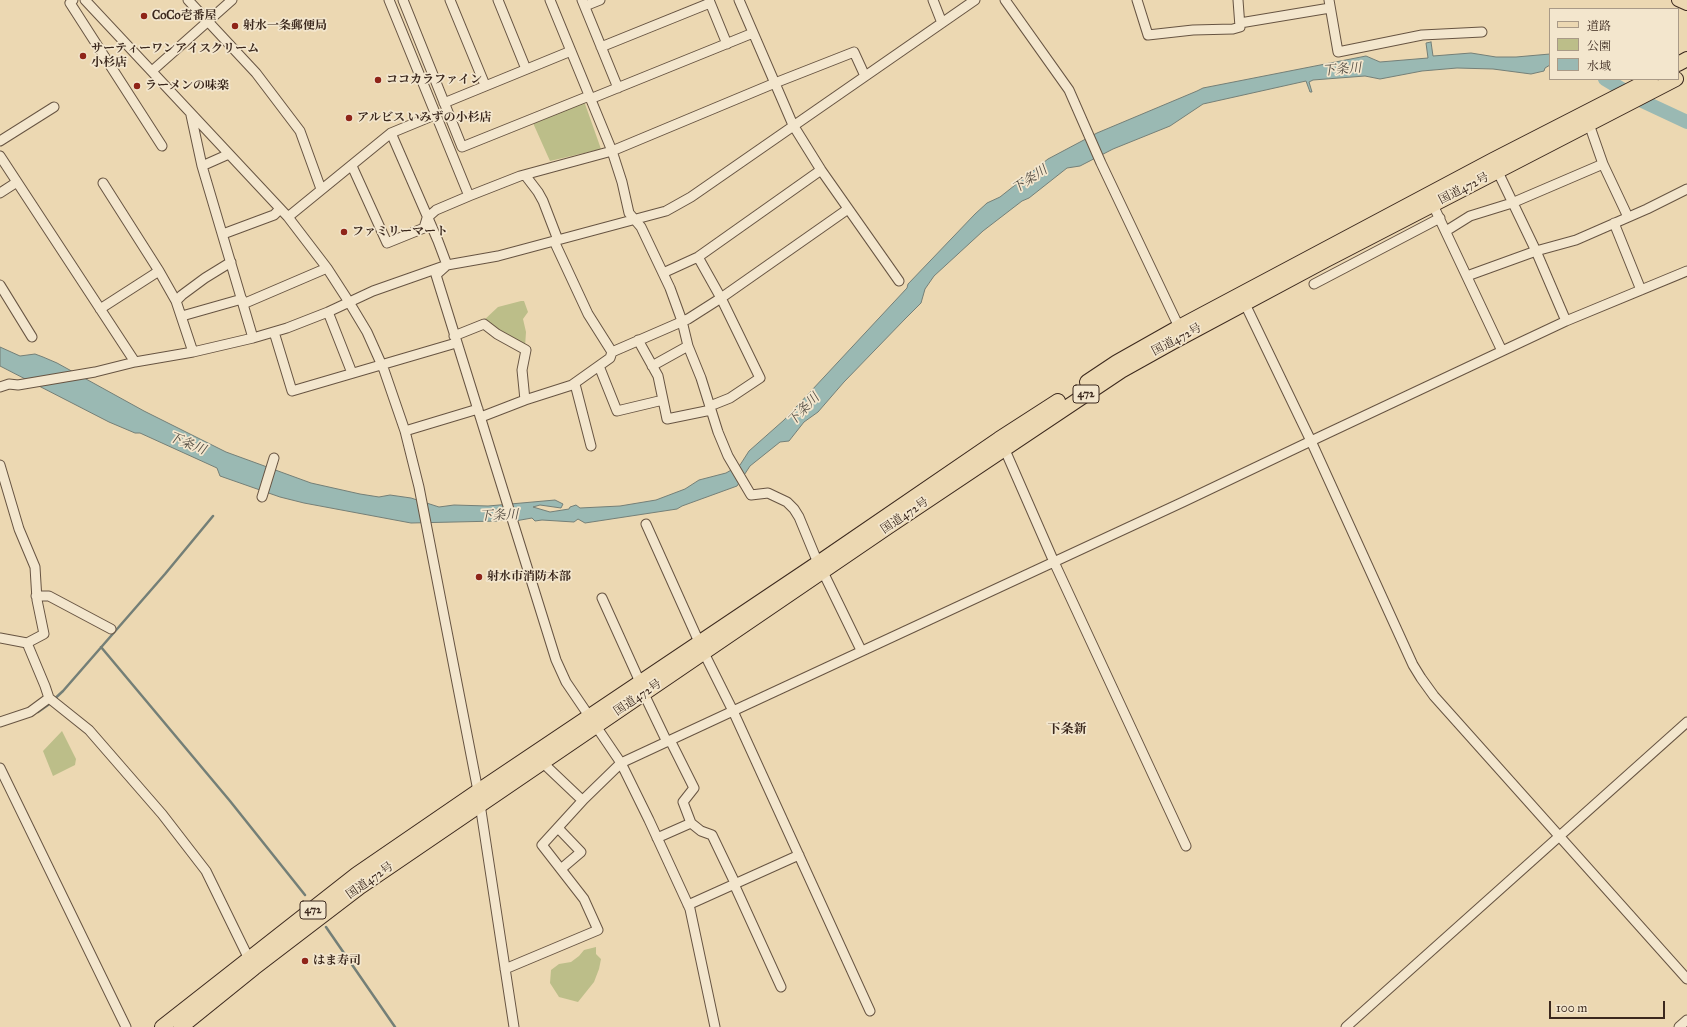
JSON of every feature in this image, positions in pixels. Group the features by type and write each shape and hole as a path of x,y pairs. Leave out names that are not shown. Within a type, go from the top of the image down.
{"highway":[{"name":"国道472号","path":"820,568 999,439 1117,362 1178,327 1493,160 1594,109 1649,84 1671,80"},
{"name":"国道472号","path":"162,1027 357,874 478,791 593,721 820,568 1004,450 1054,414 1121,371 1172,342 1326,260 1608,114 1649,84"},
{"name":"国道472号","path":"181,1027 254,968 360,887 543,762 593,721"}],"main road":[{"path":"1678,0 1687,4"}],"street":[{"path":"73,0 70,3 162,146"},
{"path":"84,0 288,217 327,268 367,332 381,364 405,431 419,488 426,532 478,791 514,1027"},
{"path":"188,0 256,73 300,131 322,189"},
{"path":"152,72 232,0"},
{"path":"389,0 437,114 469,196"},
{"path":"403,0 462,147 618,88 753,33"},
{"path":"450,0 485,85"},
{"path":"498,0 526,69"},
{"path":"550,0 612,151 622,182 629,213 641,227 653,256 663,273 682,321 688,346 701,378 710,408 728,456 751,494 768,493 787,502 794,509 799,517 820,568 861,650"},
{"path":"600,0 584,3 618,88"},
{"path":"739,0 793,125 821,170 899,281"},
{"path":"933,0 942,23"},
{"path":"0,387 9,384 18,385 90,372 135,362 193,352 254,338 328,312 397,282 447,265 498,256 672,209 975,0"},
{"path":"1005,0 1069,90 1101,163 1178,327"},
{"path":"1137,0 1148,35 1193,30 1233,29 1240,27 1238,0"},
{"path":"602,47 709,1 727,44"},
{"path":"1240,23 1330,4 1338,52 1422,35 1482,32"},
{"path":"444,103 571,51"},
{"path":"352,166 387,243 424,228 427,218 436,210 469,196 524,175 612,151 774,83 854,52 865,76"},
{"path":"0,141 54,107"},
{"path":"190,114 202,166 254,338"},
{"path":"288,217 391,133 437,114"},
{"path":"1589,124 1603,164 1628,217"},
{"path":"391,133 447,265"},
{"path":"202,166 229,154"},
{"path":"0,156 135,362"},
{"path":"1446,231 1470,216 1512,203 1603,164"},
{"path":"663,273 698,257 821,170"},
{"path":"1498,172 1536,251 1566,321"},
{"path":"524,175 538,192 543,201 556,240 588,314 612,352"},
{"path":"0,193 17,182"},
{"path":"103,183 159,271 176,301 193,352"},
{"path":"1467,276 1536,251 1576,240 1687,189"},
{"path":"1433,205 1502,351"},
{"path":"223,234 274,215 280,209"},
{"path":"405,431 480,413 575,384 610,358 612,352 688,319 721,298 848,209"},
{"path":"1314,284 1440,218"},
{"path":"1614,223 1641,290"},
{"path":"638,340 658,376 667,419 710,408 730,398 760,378 721,298 698,257"},
{"path":"176,301 205,278 232,262"},
{"path":"447,265 436,275 556,660 566,682 621,763 658,838 688,905 715,1027"},
{"path":"182,316 243,302 327,268"},
{"path":"100,309 159,271"},
{"path":"505,969 598,930 584,898 542,845 582,800 621,763 861,650 1054,562 1310,440 1566,321 1687,272"},
{"path":"0,285 32,337"},
{"path":"1245,304 1310,440 1413,665 1421,678 1434,696 1687,979"},
{"path":"328,312 352,373"},
{"path":"274,332 292,391 381,364 455,339 484,324 497,334 526,350 522,370 525,400"},
{"path":"652,366 688,346"},
{"path":"599,366 617,411 663,400"},
{"path":"575,384 591,446"},
{"path":"1004,450 1054,562 1186,846"},
{"path":"262,496 273,459"},
{"path":"0,465 19,529 35,567 36,596 44,634 27,643 0,638"},
{"path":"646,524 870,1010"},
{"path":"36,596 49,596 111,629"},
{"path":"602,598 642,688 668,741 694,788 683,802 691,823 701,832 712,835 781,987"},
{"path":"27,643 49,698 89,730 162,814 202,865 249,959"},
{"path":"0,722 30,712 49,698"},
{"path":"1346,1027 1687,722"},
{"path":"543,762 582,800"},
{"path":"0,768 126,1027"},
{"path":"658,838 691,823"},
{"path":"558,828 581,852 561,869"},
{"path":"688,905 799,855"},
{"path":"1679,1027 1687,1020"}],"green space":[{"path":"584,101 601,149 550,161 533,123"},
{"path":"524,301 528,312 523,319 526,332 525,347 483,321 498,307"},
{"path":"62,731 76,759 75,765 53,776 43,751"},
{"path":"596,947 596,954 601,959 594,982 578,1002 559,997 550,983 551,970 559,964 571,962 584,950"}],"water":[{"path":"1431,42 1433,56 1471,53 1496,57 1549,54 1549,66 1545,68 1544,71 1531,74 1493,69 1457,68 1422,71 1380,79 1365,76 1313,80 1309,82 1312,92 1310,92 1306,81 1203,104 1170,126 1113,149 1080,166 1067,168 983,231 934,276 925,289 921,303 844,382 818,412 804,422 789,441 780,442 750,466 737,486 677,509 585,523 578,519 574,522 535,521 532,518 515,521 507,518 498,521 411,523 304,503 280,497 220,476 217,468 140,433 135,433 109,422 0,366 0,347 20,356 35,354 57,363 144,411 226,452 311,483 360,494 379,497 390,495 411,498 439,507 454,505 488,506 555,500 563,504 561,508 540,505 533,507 550,512 569,509 570,507 576,505 580,508 620,506 656,500 685,489 699,480 726,473 740,465 749,451 784,420 907,288 908,284 975,214 987,203 1000,197 1048,159 1097,133 1203,88 1366,56 1380,62 1428,58 1426,43"}],"waterway":[{"name":"下条川","path":"1607,80 1640,100 1687,122"},
{"path":"38,712 63,691 165,574 213,516"},
{"path":"101,647 230,801 305,895"},
{"path":"326,927 395,1027"}],"place":[{"name":"CoCo壱番屋","path":"144,16"},
{"name":"射水一条郵便局","path":"235,26"},
{"name":"サーティーワンアイスクリーム 小杉店","path":"83,56"},
{"name":"ココカラファイン","path":"378,80"},
{"name":"ラーメンの味楽","path":"137,86"},
{"name":"アルビス いみずの小杉店","path":"349,118"},
{"name":"ファミリーマート","path":"344,232"},
{"name":"射水市消防本部","path":"479,577"},
{"name":"はま寿司","path":"305,961"}],"district":[{"name":"下条新","path":"1067,730"}]}
